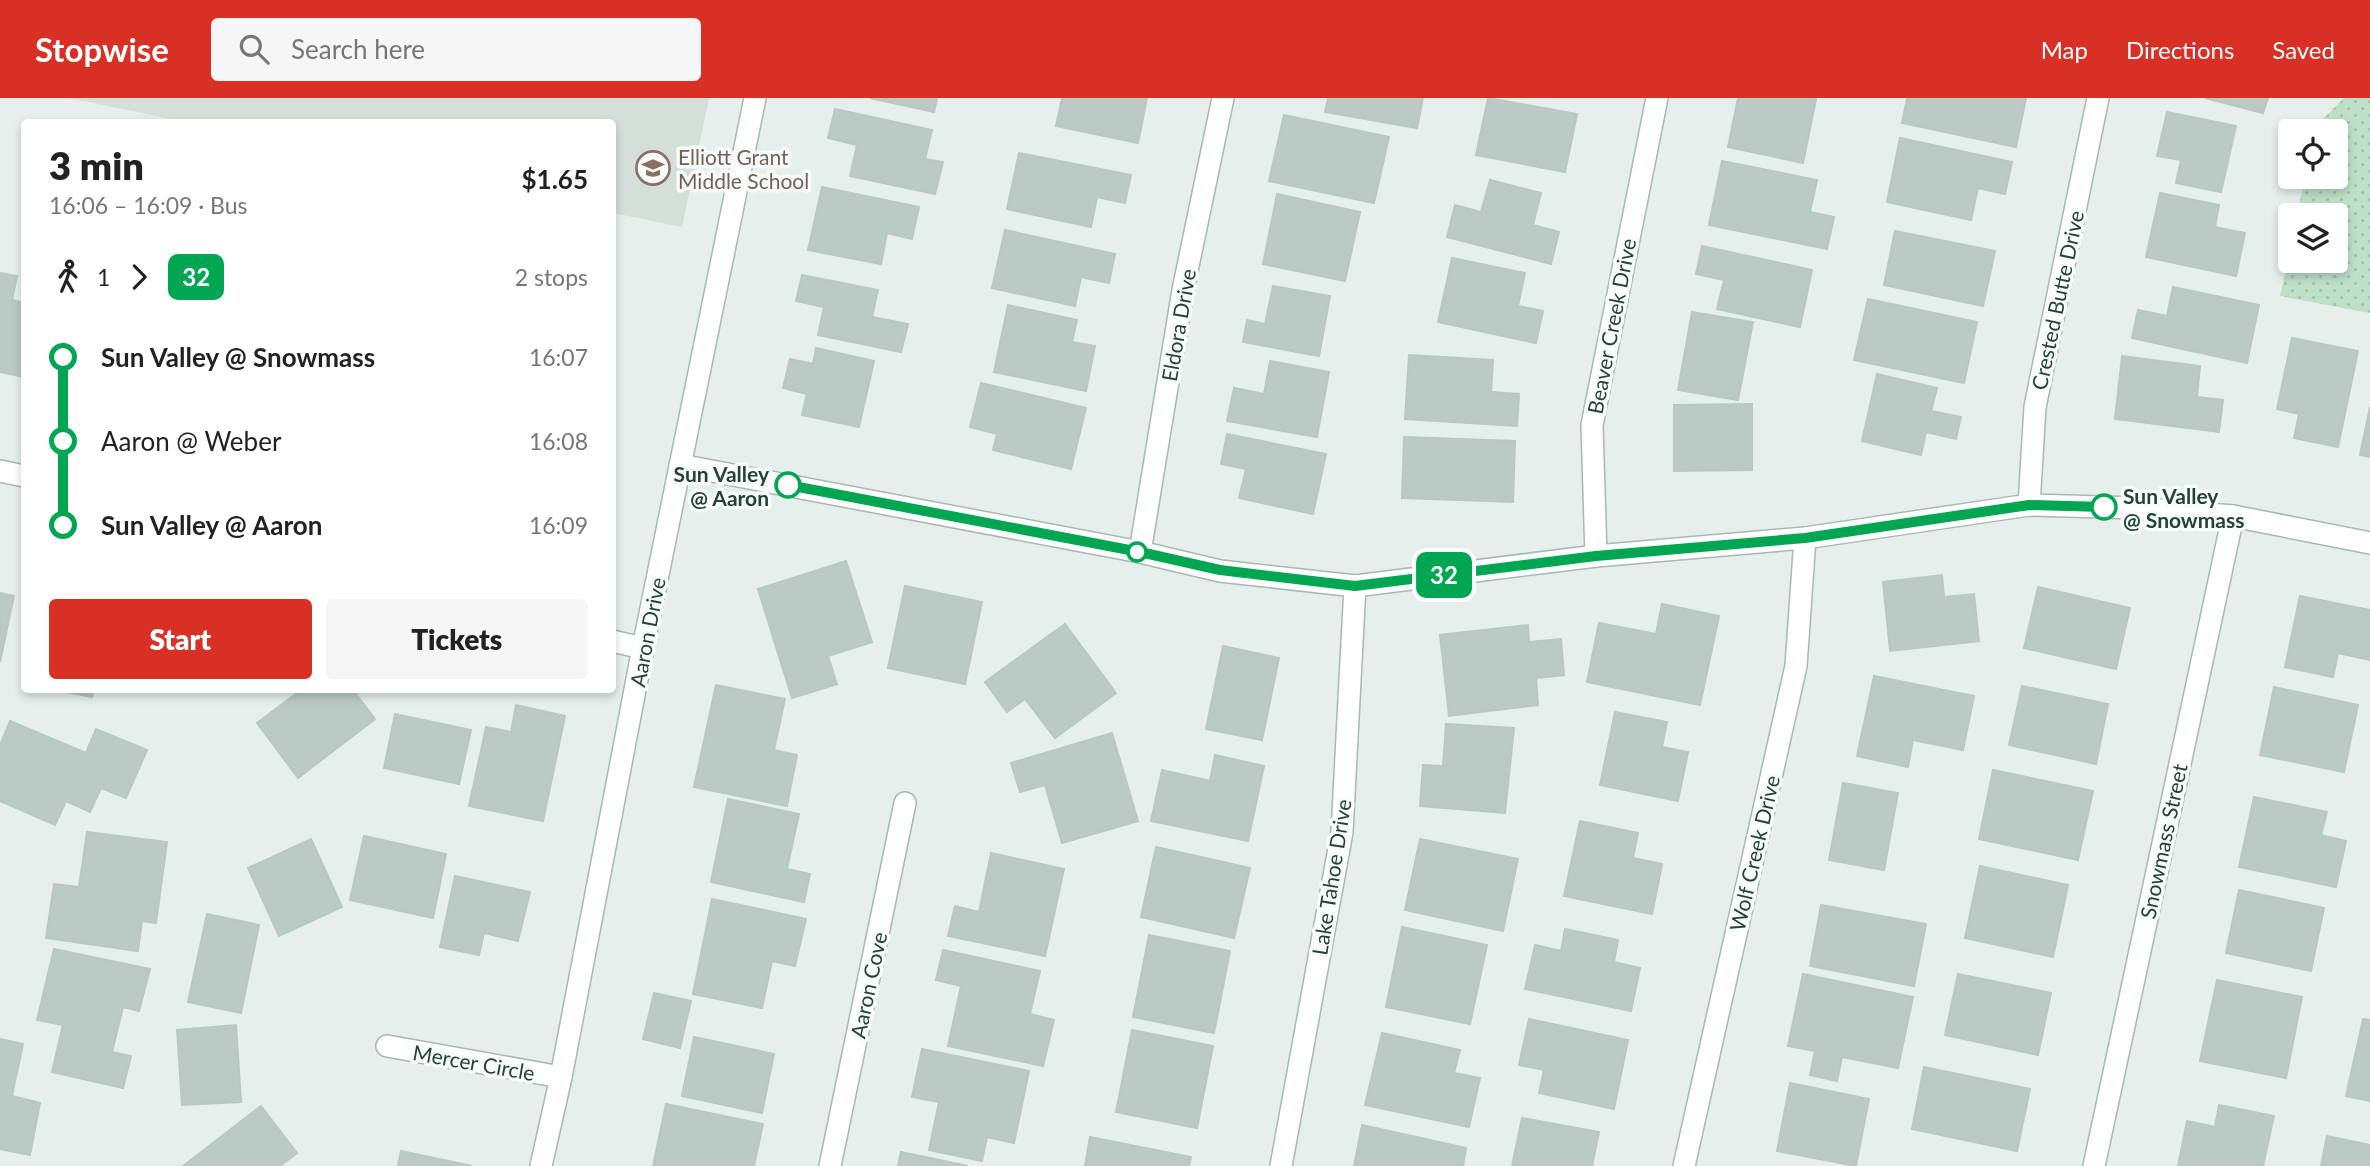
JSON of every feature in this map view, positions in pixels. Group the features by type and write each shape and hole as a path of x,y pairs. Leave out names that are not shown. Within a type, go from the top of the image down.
{"street":[{"name":"Aaron Drive","path":"541,1166 561,1077 643,648 755,98"},
{"name":"Eldora Drive","path":"1140,552 1183,290 1223,98"},
{"name":"Beaver Creek Drive","path":"1596,556 1592,425 1657,98"},
{"name":"Crested Butte Drive","path":"2029,505 2035,407 2098,98"},
{"path":"680,465 1140,552 1220,570 1355,586 1596,556 1805,538 2029,505 2136,508 2233,516 2370,542"},
{"path":"0,471 21,475"},
{"name":"Snowmass Street","path":"2094,1166 2233,516"},
{"name":"Wolf Creek Drive","path":"1684,1166 1796,666 1805,538"},
{"name":"Lake Tahoe Drive","path":"1281,1166 1342,832 1355,586"},
{"path":"616,642 643,648"},
{"name":"Aaron Cove","path":"830,1166 905,803"},
{"name":"Mercer Circle","path":"387,1046 561,1077"}],"shaded area":[{"name":"Elliott Grant Middle School","path":"69,98 709,98 682,227 616,214 616,119 170,119"}],"green space":[{"path":"2344,98 2370,98 2370,313 2280,296 2285,273 2348,273 2348,203 2300,203 2302,189 2348,189 2348,119 2323,119"}],"building":[{"path":"870,98 937,98 934,112"},
{"path":"1062,98 1147,98 1138,143 1056,126"},
{"path":"1328,98 1423,98 1417,128 1325,112"},
{"path":"1488,98 1577,114 1565,172 1476,155"},
{"path":"1738,98 1816,99 1803,163 1728,147"},
{"path":"1907,98 2026,98 2016,147 1902,123"},
{"path":"2205,98 2268,98 2263,113"},
{"path":"835,109 932,130 925,159 943,162 935,194 850,176 857,145 828,138"},
{"path":"2167,112 2236,126 2221,192 2176,183 2181,160 2157,156"},
{"path":"1284,115 1389,137 1374,203 1269,181"},
{"path":"1900,138 2012,162 2005,194 1978,188 1971,220 1887,202"},
{"path":"1019,153 1131,175 1125,203 1097,197 1091,227 1007,209"},
{"path":"1722,161 1817,180 1810,212 1834,217 1827,249 1709,225"},
{"path":"1490,180 1541,193 1533,225 1559,232 1551,264 1447,237 1455,205 1481,212"},
{"path":"822,187 919,207 912,239 887,233 881,264 808,250"},
{"path":"2160,193 2219,205 2215,227 2245,233 2236,276 2146,257"},
{"path":"1277,194 1360,212 1345,281 1263,264"},
{"path":"1005,230 1115,254 1109,283 1081,277 1075,306 992,288"},
{"path":"1895,231 1995,251 1983,306 1884,285"},
{"path":"1702,246 1812,270 1800,327 1717,309 1724,280 1696,274"},
{"path":"1452,258 1525,273 1518,306 1543,311 1536,343 1438,322"},
{"path":"0,273 17,276 12,300 21,302 21,376 0,372"},
{"path":"802,275 878,290 872,317 908,324 901,352 818,335 824,307 796,301"},
{"path":"1273,286 1330,296 1319,356 1243,342 1247,320 1265,324"},
{"path":"2173,287 2259,305 2247,363 2132,338 2138,310 2167,316"},
{"path":"1868,299 1977,322 1964,383 1854,360"},
{"path":"1008,305 1077,320 1072,342 1095,346 1086,391 994,372"},
{"path":"1692,312 1753,322 1738,400 1678,390"},
{"path":"2292,338 2358,351 2338,447 2294,438 2299,414 2277,409"},
{"path":"816,348 874,361 859,427 802,415 807,394 783,388 790,359 813,364"},
{"path":"1409,355 1493,360 1491,392 1519,394 1517,426 1405,419"},
{"path":"2122,356 2200,366 2197,397 2223,400 2219,432 2115,419"},
{"path":"1270,361 1329,372 1317,437 1227,421 1234,388 1264,394"},
{"path":"1877,374 1937,388 1931,411 1961,417 1956,439 1926,432 1921,455 1862,441"},
{"path":"981,383 1086,408 1071,469 993,450 997,434 970,427"},
{"path":"1752,404 1752,470 1674,471 1674,405"},
{"path":"2370,407 2370,457 2360,455"},
{"path":"1227,434 1326,454 1313,514 1239,498 1246,469 1221,464"},
{"path":"1404,437 1515,441 1513,502 1402,498"},
{"path":"846,561 872,642 828,656 837,684 792,698 758,589"},
{"path":"1942,575 1944,597 1974,594 1979,641 1890,651 1883,582"},
{"path":"905,586 982,602 965,684 888,668"},
{"path":"2038,587 2130,608 2116,669 2024,648"},
{"path":"0,593 14,596 0,662"},
{"path":"2300,596 2370,610 2370,660 2338,653 2333,677 2285,667"},
{"path":"1662,604 1719,616 1700,705 1587,682 1599,623 1656,634"},
{"path":"1065,624 1116,693 1055,738 1025,699 1007,712 985,682"},
{"path":"1528,625 1529,642 1561,639 1564,675 1536,678 1538,705 1449,716 1440,635"},
{"path":"1223,646 1279,658 1262,740 1206,729"},
{"path":"1874,676 1974,696 1963,750 1913,740 1908,767 1857,756"},
{"path":"716,685 785,699 774,750 797,755 787,806 694,787"},
{"path":"2022,686 2108,704 2096,764 2009,745"},
{"path":"2274,687 2358,705 2344,772 2260,755"},
{"path":"71,693 93,693 92,697"},
{"path":"297,693 355,693 375,719 298,778 257,723"},
{"path":"516,705 565,716 543,821 469,806 486,727 511,732"},
{"path":"1615,712 1667,722 1662,747 1688,752 1678,801 1600,785"},
{"path":"395,714 471,730 459,784 384,768"},
{"path":"10,721 86,753 96,729 147,750 126,798 101,788 90,812 66,801 55,825 0,801 0,745"},
{"path":"1446,724 1514,728 1505,813 1420,806 1423,765 1443,766"},
{"path":"1112,733 1138,821 1062,843 1045,785 1020,792 1011,763"},
{"path":"1215,755 1264,766 1248,841 1151,821 1162,770 1210,781"},
{"path":"1993,770 2093,791 2078,860 1979,839"},
{"path":"1843,783 1898,793 1884,870 1829,860"},
{"path":"2254,797 2327,812 2321,835 2346,841 2336,887 2239,867"},
{"path":"728,799 799,814 787,869 810,874 804,902 711,882"},
{"path":"1580,821 1638,833 1633,858 1662,864 1652,914 1564,896"},
{"path":"87,832 167,842 156,923 142,921 138,951 46,938 54,884 79,887"},
{"path":"364,836 446,854 433,918 350,900"},
{"path":"311,839 342,907 279,936 248,868"},
{"path":"1420,839 1518,859 1503,931 1405,910"},
{"path":"1156,847 1250,868 1234,938 1141,917"},
{"path":"991,853 1064,869 1045,956 948,936 955,906 979,912"},
{"path":"1980,866 2068,885 2053,957 1965,938"},
{"path":"455,876 530,892 518,941 484,933 479,955 440,947"},
{"path":"2239,890 2324,908 2311,971 2226,953"},
{"path":"712,899 806,919 795,966 772,961 762,1008 693,994"},
{"path":"1821,905 1926,924 1914,986 1810,966"},
{"path":"207,914 259,925 241,1013 188,1002"},
{"path":"1402,927 1487,945 1470,1024 1386,1007"},
{"path":"1565,929 1618,940 1614,962 1640,968 1631,1011 1525,989 1535,945 1561,951"},
{"path":"1149,935 1230,951 1214,1033 1133,1017"},
{"path":"54,949 150,969 139,1011 123,1007 112,1052 131,1056 123,1088 52,1072 63,1025 37,1020"},
{"path":"943,950 1040,971 1030,1014 1054,1020 1043,1066 948,1046 961,986 936,980"},
{"path":"1803,974 1913,997 1898,1068 1842,1057 1837,1081 1810,1075 1815,1051 1788,1046"},
{"path":"1958,974 2051,993 2038,1055 1945,1035"},
{"path":"2217,980 2302,997 2286,1078 2200,1061"},
{"path":"654,993 691,1001 680,1048 643,1039"},
{"path":"1529,1019 1628,1040 1614,1109 1539,1093 1544,1070 1519,1065"},
{"path":"2363,1019 2370,1020 2370,1101 2346,1096"},
{"path":"236,1025 241,1102 182,1105 177,1030"},
{"path":"1132,1030 1213,1046 1197,1128 1116,1112"},
{"path":"1382,1033 1460,1050 1454,1073 1480,1078 1469,1127 1365,1105"},
{"path":"694,1037 774,1054 762,1113 682,1096"},
{"path":"0,1039 23,1044 12,1096 40,1103 30,1155 0,1149"},
{"path":"922,1049 1029,1071 1014,1143 987,1137 982,1161 929,1150 939,1102 912,1097"},
{"path":"1924,1067 2030,1089 2017,1151 1912,1129"},
{"path":"1790,1083 1869,1099 1856,1166 1777,1151"},
{"path":"666,1104 763,1124 754,1166 653,1166"},
{"path":"2219,1105 2274,1116 2263,1166 2178,1166 2187,1121 2215,1127"},
{"path":"261,1106 297,1153 280,1166 183,1166"},
{"path":"1522,1118 1599,1132 1592,1166 1512,1166"},
{"path":"1362,1125 1466,1148 1463,1166 1354,1166"},
{"path":"2327,1136 2370,1145 2370,1166 2321,1166"},
{"path":"1090,1137 1191,1157 1189,1166 1085,1166"},
{"path":"401,1151 472,1166 398,1166"},
{"path":"901,1152 968,1166 898,1166"}],"bus line":[{"name":"32","path":"788,485 1140,552 1220,570 1355,586 1596,556 1805,538 2029,505 2104,507"}],"place":[{"name":"Elliott Grant Middle School","path":"653,168"},
{"name":"Sun Valley @ Aaron","path":"788,485"},
{"name":"Sun Valley @ Snowmass","path":"2104,507"}]}
